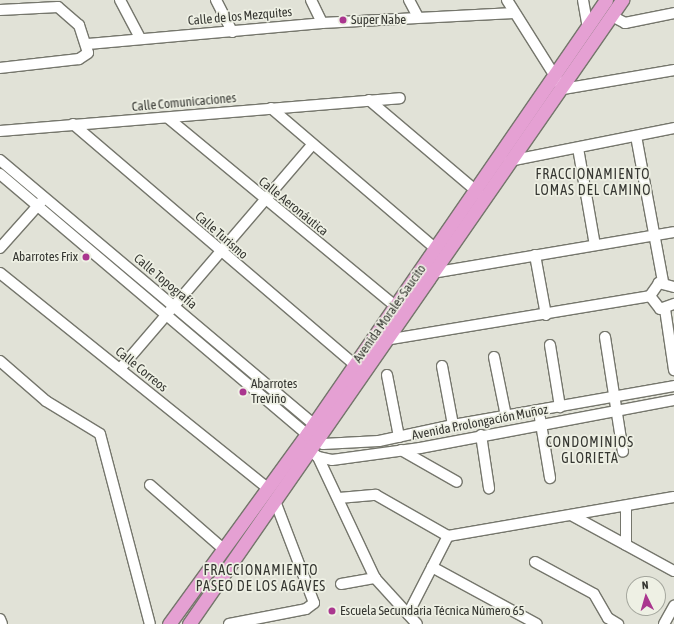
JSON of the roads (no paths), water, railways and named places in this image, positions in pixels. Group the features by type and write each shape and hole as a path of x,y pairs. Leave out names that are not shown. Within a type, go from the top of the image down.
{"main road":[{"name":"Avenida Morales Saucito","path":"189,624 274,500 312,440 355,365 432,273 552,78 606,0"},
{"name":"Avenida Morales Saucito","path":"169,624 221,547 266,487 312,440 385,340 400,310 436,249 480,194 509,161 563,89 622,0"}],"street":[{"path":"120,0 140,38"},
{"path":"216,0 232,32"},
{"path":"311,0 322,23"},
{"path":"409,0 418,17"},
{"path":"507,0 552,78 563,89 674,70"},
{"path":"584,0 588,28"},
{"path":"0,10 43,3 58,8 68,14 79,25 88,44 88,53 80,59 0,68"},
{"name":"Calle de los Mezquites","path":"88,44 140,38 232,32 322,23 514,13"},
{"path":"612,16 625,23 674,13"},
{"name":"Calle Comunicaciones","path":"0,131 400,98"},
{"path":"369,100 480,194"},
{"path":"271,108 436,249"},
{"name":"Calle Aeronáutica","path":"168,118 263,200 400,310"},
{"name":"Calle Turismo","path":"73,124 220,252 355,365"},
{"path":"509,161 674,128"},
{"path":"636,136 663,282"},
{"path":"120,369 263,200 313,144"},
{"path":"578,148 595,245"},
{"name":"Calle Topografía","path":"0,160 174,306 312,440"},
{"name":"Calle Topografía","path":"0,174 36,207 312,440"},
{"path":"0,248 44,197"},
{"path":"432,273 674,232"},
{"path":"535,255 546,315"},
{"name":"Calle Correos","path":"0,273 266,487"},
{"path":"663,282 674,287"},
{"path":"663,282 652,288 650,296 656,307 670,307 674,370"},
{"path":"385,340 546,315 650,296"},
{"path":"605,337 623,452"},
{"path":"550,345 560,407"},
{"path":"494,356 506,416"},
{"path":"0,361 46,401 100,434 150,624"},
{"path":"442,366 453,425"},
{"path":"386,375 399,436"},
{"name":"Avenida Prolongación Muñoz","path":"312,440 333,446 399,436 538,410 615,398 674,386"},
{"name":"Avenida Prolongación Muñoz","path":"312,440 332,460 420,448 674,400"},
{"path":"538,410 550,478"},
{"path":"419,432 420,448"},
{"path":"481,436 489,488"},
{"path":"312,440 375,578 417,624"},
{"path":"401,450 457,482"},
{"path":"150,485 221,547"},
{"path":"339,498 376,495 448,536 626,507 674,497"},
{"path":"229,624 306,609 314,604 274,500"},
{"path":"626,507 626,545"},
{"path":"573,516 674,572"},
{"path":"408,614 448,536"},
{"path":"535,562 594,594 608,618 618,624"},
{"path":"432,567 537,624"},
{"path":"342,584 375,578"},
{"path":"664,624 674,606"},
{"path":"0,619 2,624"}],"place":[{"name":"Super Nabe","path":"343,20"},
{"name":"Abarrotes Frix","path":"86,257"},
{"name":"Abarrotes Treviño","path":"243,392"},
{"name":"Escuela Secundaria Técnica Número 65","path":"332,611"}],"district":[{"name":"FRACCIONAMIENTO LOMAS DEL CAMINO","path":"593,182"},
{"name":"CONDOMINIOS GLORIETA","path":"590,450"},
{"name":"FRACCIONAMIENTO PASEO DE LOS AGAVES","path":"261,578"}]}
